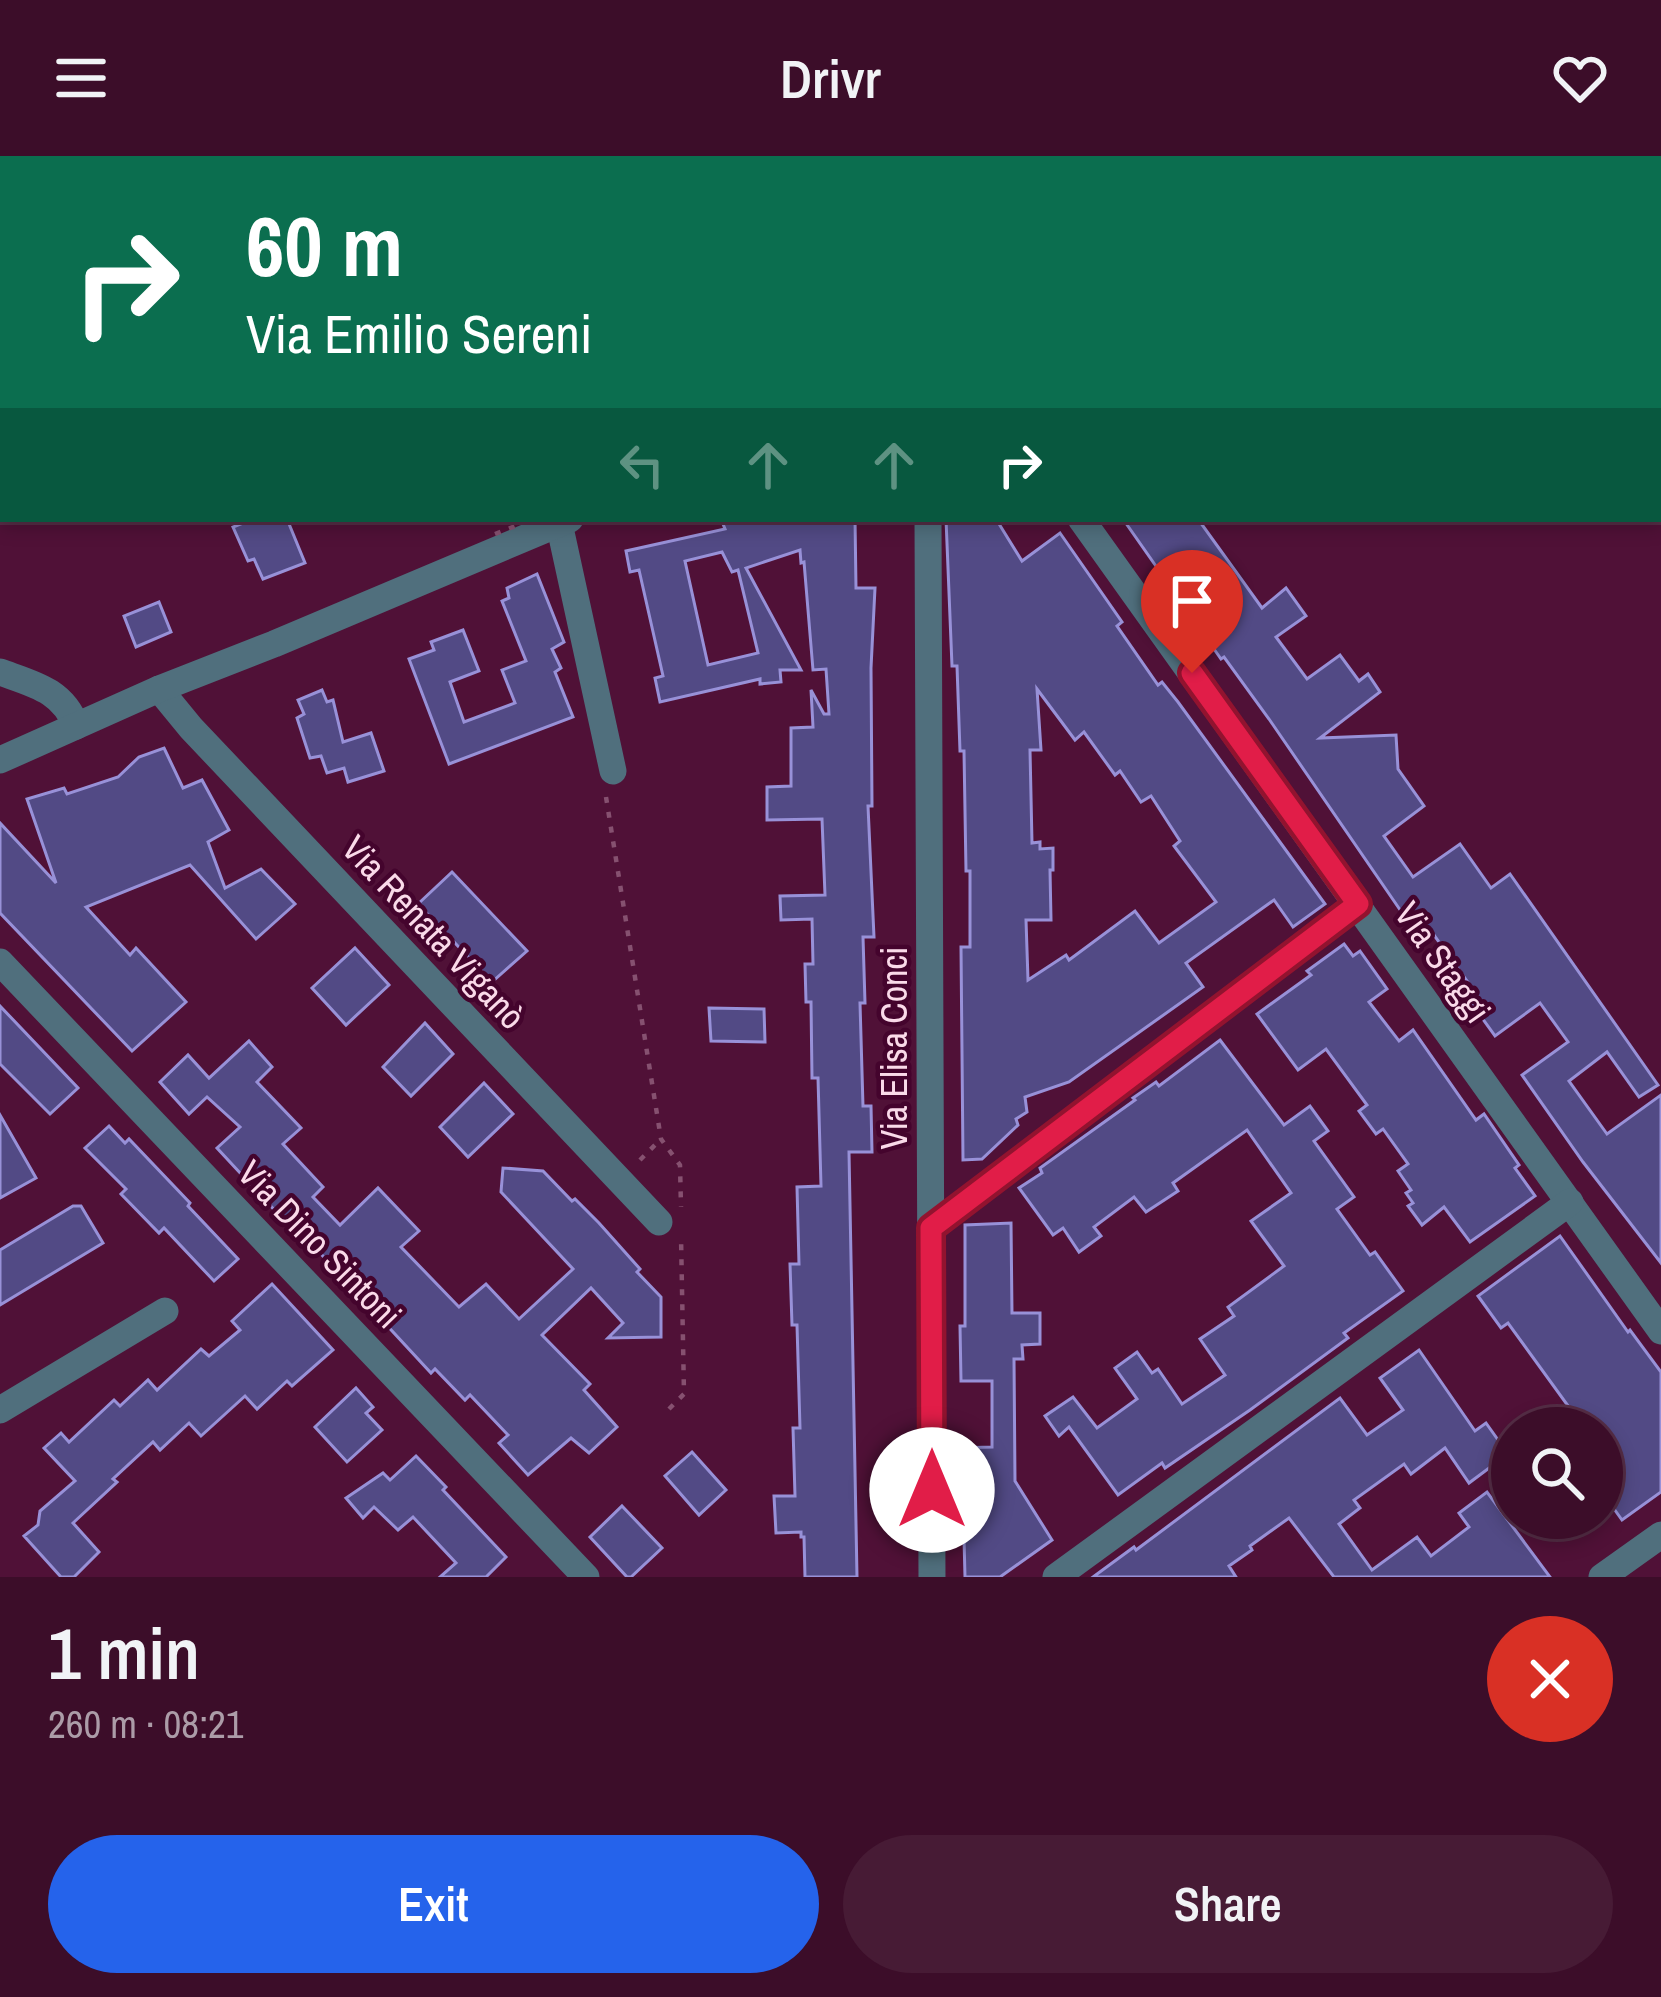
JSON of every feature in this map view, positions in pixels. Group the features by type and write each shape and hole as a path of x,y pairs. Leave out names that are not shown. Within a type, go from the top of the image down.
{"street":[{"name":"Via Elisa Conci","path":"928,522 932,1577"},
{"name":"Via Staggi","path":"1083,522 1661,1331"},
{"path":"0,760 274,644 532,526 613,771"},
{"path":"0,672 58,696 76,726"},
{"name":"Via Renata Viganò","path":"159,689 190,728 674,1222"},
{"path":"931,1228 1358,904"},
{"name":"Via Dino Sintoni","path":"0,962 586,1577"},
{"path":"1056,1577 1570,1202"},
{"path":"0,1410 165,1311"},
{"path":"1602,1577 1661,1535"}],"path":[{"path":"613,771 604,781 661,1139 680,1165 674,1222 685,1394 669,1409"}],"building":[{"path":"246,522 288,522 305,563 263,579 254,559 248,561 233,527"},
{"path":"722,522 855,522 856,588 875,588 872,806 868,806 874,937 863,937 865,1003 860,1003 863,1106 871,1106 872,1152 849,1152 857,1577 805,1577 804,1537 801,1532 776,1533 774,1496 795,1496 793,1428 800,1428 790,1264 799,1264 797,1187 821,1186 818,1078 812,1078 811,1002 806,1002 805,964 813,964 812,919 781,920 780,896 825,895 822,819 767,820 767,787 791,786 791,728 813,727 811,690 824,714 829,714 826,669 813,670 804,562 800,550 746,568 801,670 780,670 781,682 760,684 760,679 660,702 655,678 663,676 639,570 630,572 626,551 725,529","holes":["722,552 732,572 738,570 758,653 708,665 685,561"]},
{"path":"946,522 998,522 1022,561 1060,533 1122,622 1117,626 1158,685 1162,682 1178,702 1325,904 1293,927 1274,900 1186,963 1203,987 1069,1082 1025,1097 1027,1112 1016,1119 1018,1125 982,1159 963,1160 961,947 970,947 970,871 966,871 957,666 952,666","holes":["1037,689 1075,740 1084,732 1141,802 1151,796 1180,841 1174,846 1216,902 1159,943 1135,911 1069,960 1066,955 1028,980 1026,920 1051,920 1053,870 1053,848 1040,849 1040,842 1032,843 1030,750 1041,750"]},
{"path":"1125,522 1200,522 1262,608 1286,588 1306,616 1276,637 1307,679 1340,655 1359,681 1368,674 1380,692 1320,738 1396,735 1398,769 1424,806 1384,836 1413,877 1460,844 1491,888 1510,874 1658,1085 1639,1097 1607,1052 1569,1081 1607,1134 1661,1095 1661,1263 1522,1075 1568,1042 1540,1003 1495,1036 1472,1004 1480,999 1429,928 1418,936 1269,719"},
{"path":"537,574 564,642 552,649 561,668 555,672 573,717 449,764 409,659 434,650 431,642 463,630 479,671 450,682 464,722 515,703 502,670 526,661 502,601 509,598 507,588"},
{"path":"159,602 171,632 136,647 124,616"},
{"path":"322,690 327,702 333,700 343,742 371,733 384,771 348,782 344,768 327,773 321,756 310,758 297,718 304,714 298,700"},
{"path":"164,748 183,788 202,780 229,830 208,842 225,888 261,869 295,904 256,939 190,865 86,907 130,955 136,948 186,1002 132,1051 0,913 0,823 56,883 27,799 64,788 67,794 118,777 139,757"},
{"path":"452,872 527,951 492,982 418,904"},
{"path":"1344,944 1353,956 1360,951 1387,989 1369,1002 1399,1041 1413,1030 1476,1120 1484,1114 1535,1196 1470,1242 1444,1207 1422,1225 1408,1206 1413,1203 1406,1193 1411,1190 1398,1171 1408,1164 1383,1129 1376,1134 1359,1111 1367,1105 1326,1049 1298,1070 1257,1014"},
{"path":"355,948 389,985 346,1025 312,988"},
{"path":"0,1006 78,1088 50,1114 0,1064"},
{"path":"709,1008 764,1009 765,1042 711,1041"},
{"path":"425,1023 453,1054 411,1096 383,1067"},
{"path":"1220,1040 1284,1125 1310,1106 1328,1131 1314,1141 1354,1197 1337,1209 1403,1291 1250,1410 1118,1495 1069,1427 1059,1436 1045,1416 1073,1397 1097,1428 1137,1399 1115,1368 1137,1352 1152,1373 1158,1369 1182,1404 1225,1375 1200,1339 1234,1316 1228,1307 1284,1266 1251,1221 1291,1193 1247,1130 1173,1183 1178,1191 1146,1212 1134,1197 1094,1227 1101,1236 1079,1252 1063,1228 1053,1235 1019,1188 1133,1098 1156,1082 1159,1086"},
{"path":"249,1041 272,1067 257,1082 301,1128 283,1144 323,1187 313,1197 340,1225 378,1188 419,1231 401,1247 459,1307 486,1284 519,1319 573,1269 501,1192 503,1168 543,1171 640,1269 637,1272 661,1297 661,1337 608,1338 623,1323 591,1288 542,1335 590,1384 584,1390 617,1427 589,1453 571,1438 528,1475 499,1443 508,1435 470,1395 465,1400 435,1369 431,1373 217,1148 240,1127 207,1097 189,1114 160,1082 188,1055 209,1078"},
{"path":"484,1083 513,1114 468,1157 440,1127"},
{"path":"0,1115 36,1178 0,1198"},
{"path":"109,1126 125,1143 129,1139 238,1259 214,1281 164,1228 159,1233 121,1194 126,1189 85,1148"},
{"path":"73,1206 81,1206 103,1243 0,1305 0,1250"},
{"path":"1011,1223 1012,1313 1040,1313 1040,1344 1022,1345 1023,1359 1014,1359 1015,1481 1052,1540 1000,1577 965,1577 963,1500 956,1500 955,1448 992,1447 992,1381 961,1381 965,1225"},
{"path":"1560,1236 1661,1372 1661,1492 1623,1519 1623,1407 1569,1407 1508,1323 1501,1328 1478,1296"},
{"path":"272,1284 333,1350 292,1386 287,1381 257,1409 245,1396 201,1436 189,1423 160,1450 153,1442 73,1523 99,1552 74,1577 61,1577 24,1536 38,1525 40,1511 75,1481 44,1448 61,1433 69,1442 114,1400 120,1406 148,1380 157,1390 201,1349 209,1356 240,1330 232,1321"},
{"path":"1419,1350 1475,1431 1486,1423 1491,1430 1491,1467 1469,1483 1445,1448 1411,1474 1404,1464 1354,1500 1360,1508 1339,1524 1372,1570 1417,1537 1431,1556 1469,1527 1459,1513 1487,1492 1491,1539 1522,1539 1550,1577 1334,1577 1289,1518 1229,1566 1236,1577 1093,1577 1340,1398 1367,1435 1403,1410 1380,1378"},
{"path":"356,1388 373,1407 366,1413 382,1430 347,1462 315,1427"},
{"path":"692,1452 726,1490 699,1515 665,1476"},
{"path":"416,1456 506,1557 486,1577 440,1577 456,1563 413,1517 398,1530 374,1507 363,1518 346,1498 383,1473 390,1480"},
{"path":"622,1506 662,1548 631,1577 590,1537"}],"route":[{"path":"932,1490 931,1228 1358,904 1192,673"}]}
